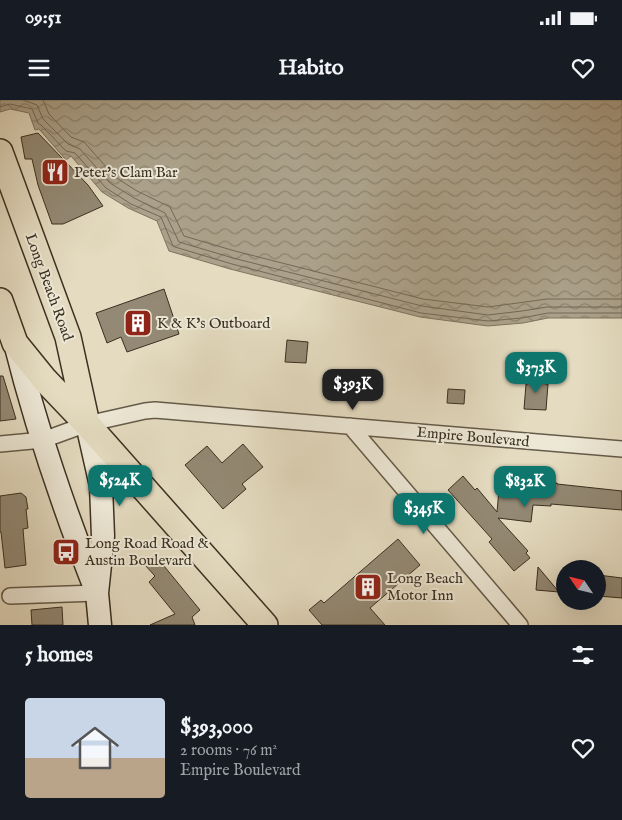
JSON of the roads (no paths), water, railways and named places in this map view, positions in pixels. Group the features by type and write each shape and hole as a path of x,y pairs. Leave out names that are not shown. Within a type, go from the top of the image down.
{"main road":[{"name":"Long Beach Road","path":"0,152 68,337 101,486 103,536 97,593 100,625"},
{"name":"Long Beach Road","path":"0,301 80,549 97,593"},
{"name":"Long Beach Road","path":"15,343 45,380 87,424"},
{"path":"87,424 265,625"}],"street":[{"name":"Empire Boulevard","path":"0,444 44,440 87,424 155,410 622,449"},
{"path":"350,426 520,625"},
{"path":"10,596 97,593"}],"water":[{"path":"0,100 622,100 622,318 548,318 523,323 488,326 420,317 230,269 169,251 157,221 128,208 102,192 71,156 66,160 39,129 35,130 29,113 10,109 0,112"}],"place":[{"name":"Peter's Clam Bar","path":"55,172"},
{"name":"K & K's Outboard","path":"138,323"},
{"name":"Long Road Road & Austin Boulevard","path":"66,552"},
{"name":"Long Beach Motor Inn","path":"368,587"}]}
